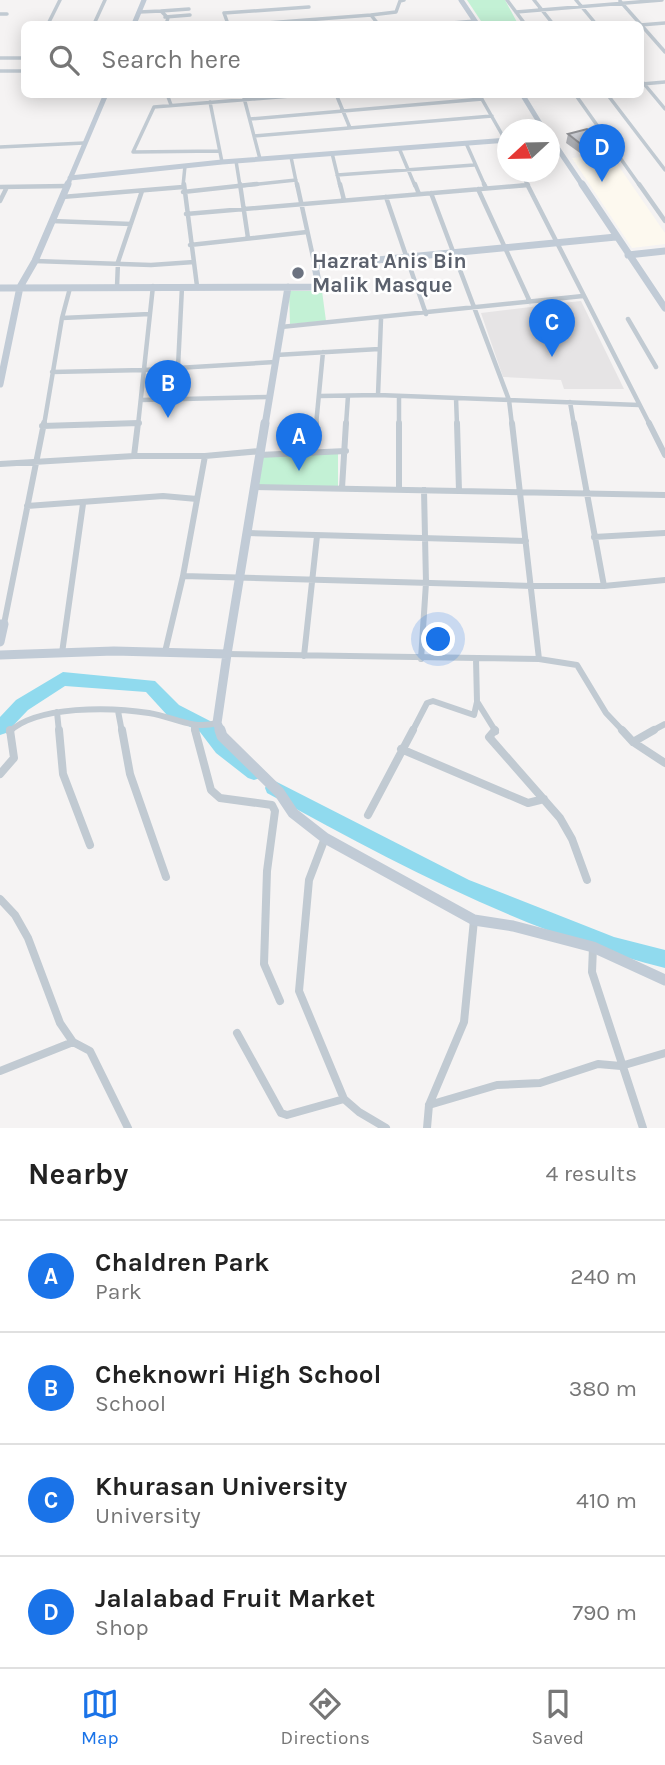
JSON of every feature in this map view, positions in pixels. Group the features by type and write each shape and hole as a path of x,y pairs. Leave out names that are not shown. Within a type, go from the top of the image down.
{"main road":[{"path":"135,21 144,0"},
{"path":"461,0 475,21"},
{"path":"0,384 20,287 35,261 104,98"},
{"path":"524,98 537,119"},
{"path":"71,178 291,156 497,142"},
{"path":"560,152 665,309"},
{"path":"0,288 319,287 315,266 616,237"},
{"path":"628,255 665,251"},
{"path":"288,287 238,578 217,723 222,736 279,792 293,813 325,838 474,920 513,926 593,947 665,980"},
{"path":"0,642 2,624"},
{"path":"0,655 164,652 227,654"}],"street":[{"path":"50,21 60,0"},
{"path":"95,21 105,0"},
{"path":"307,0 314,19"},
{"path":"304,21 396,12 400,1 404,0"},
{"path":"507,0 523,21"},
{"path":"534,0 550,21"},
{"path":"576,0 594,21"},
{"path":"516,12 620,1 660,0 665,6"},
{"path":"620,1 638,21"},
{"path":"227,21 225,13 309,7"},
{"path":"139,12 189,9"},
{"path":"160,11 168,18 167,21"},
{"path":"0,14 7,14"},
{"path":"165,17 190,15"},
{"path":"371,15 376,21"},
{"path":"644,25 665,23"},
{"path":"644,28 665,52"},
{"path":"0,58 21,58"},
{"path":"0,71 21,71"},
{"path":"644,82 665,81"},
{"path":"644,84 665,109"},
{"path":"168,98 171,105"},
{"path":"219,151 133,152 154,107 237,98"},
{"path":"244,98 260,159"},
{"path":"338,98 350,128"},
{"path":"250,119 471,98"},
{"path":"482,98 497,125"},
{"path":"578,98 665,221"},
{"path":"610,98 665,170"},
{"path":"210,102 222,162"},
{"path":"254,136 492,116"},
{"path":"0,147 84,143"},
{"path":"466,143 486,188"},
{"path":"399,148 419,194"},
{"path":"332,153 344,200"},
{"path":"291,156 315,266"},
{"path":"236,161 248,238"},
{"path":"337,175 474,165"},
{"path":"185,166 183,190 197,286"},
{"path":"62,197 239,187 296,180"},
{"path":"526,182 665,455"},
{"path":"186,214 302,202 528,185"},
{"path":"0,187 67,186"},
{"path":"0,201 7,187"},
{"path":"478,189 530,302"},
{"path":"117,287 118,262 142,191"},
{"path":"431,193 509,400 540,659"},
{"path":"386,197 426,314"},
{"path":"52,221 131,224"},
{"path":"190,244 307,232"},
{"path":"35,261 151,265 194,262"},
{"path":"134,456 153,286"},
{"path":"178,367 182,287"},
{"path":"2,624 37,462 62,318 70,288"},
{"path":"281,327 475,310 583,296"},
{"path":"62,318 150,314"},
{"path":"378,396 380,319"},
{"path":"628,319 656,366 665,364"},
{"path":"52,372 144,370 379,349"},
{"path":"313,453 323,352"},
{"path":"320,396 399,396 639,405"},
{"path":"342,488 348,396"},
{"path":"399,396 399,490"},
{"path":"141,400 268,397"},
{"path":"456,398 459,491"},
{"path":"570,402 604,586"},
{"path":"42,426 139,423"},
{"path":"0,464 134,456 205,457 346,451"},
{"path":"164,652 183,576 205,457"},
{"path":"254,486 665,495"},
{"path":"421,659 426,583 424,490"},
{"path":"27,506 83,504 163,496 197,499"},
{"path":"62,653 83,504"},
{"path":"246,533 526,541"},
{"path":"594,537 665,533"},
{"path":"304,656 317,536"},
{"path":"183,576 532,586 604,586 665,580"},
{"path":"227,654 540,659 577,665 606,713 633,742 663,759"},
{"path":"368,815 427,702 433,701 474,715 478,702 476,659"},
{"path":"478,702 496,732 489,737 560,818 572,839 587,880"},
{"path":"0,774 13,760 15,750 8,735 9,731 44,715 57,712 118,711 161,715 194,728 217,723"},
{"path":"118,711 131,774 166,877"},
{"path":"57,712 62,774 90,845"},
{"path":"633,742 665,724"},
{"path":"194,728 211,790 215,795 272,805 275,811 267,871 264,964 279,1001"},
{"path":"401,749 528,803 544,799"},
{"path":"325,838 309,880 299,991 344,1099 359,1112 386,1128"},
{"path":"0,899 15,915 28,938 60,1023 73,1042 90,1052 128,1128"},
{"path":"427,1128 429,1105 464,1022 474,920"},
{"path":"593,947 592,972 643,1128"},
{"path":"237,1032 281,1114 287,1115 344,1099"},
{"path":"0,1071 73,1042"},
{"path":"429,1105 497,1085 540,1083 598,1064 621,1066 665,1053"}],"shaded area":[{"path":"611,155 665,233 665,244 632,248 572,158"},
{"path":"581,301 624,389 564,389 561,380 503,377 481,313 539,306 544,309 543,305"}],"green space":[{"path":"467,0 505,0 516,21 481,21"},
{"path":"289,291 322,291 326,321 290,324"},
{"path":"338,453 338,486 258,486 263,456"}],"building":[{"path":"587,129 601,139 582,145 568,134"}],"waterway":[{"path":"0,728 22,705 63,679 150,686 173,710 206,727 222,748 254,773"},
{"path":"273,788 464,887 614,946 665,959"}],"place":[{"name":"Jalalabad Fruit Market","path":"602,182"},
{"name":"Hazrat Anis Bin Malik Masque","path":"298,273"},
{"name":"Khurasan University","path":"552,357"},
{"name":"Cheknowri High School","path":"168,418"},
{"name":"Chaldren Park","path":"299,471"}]}
